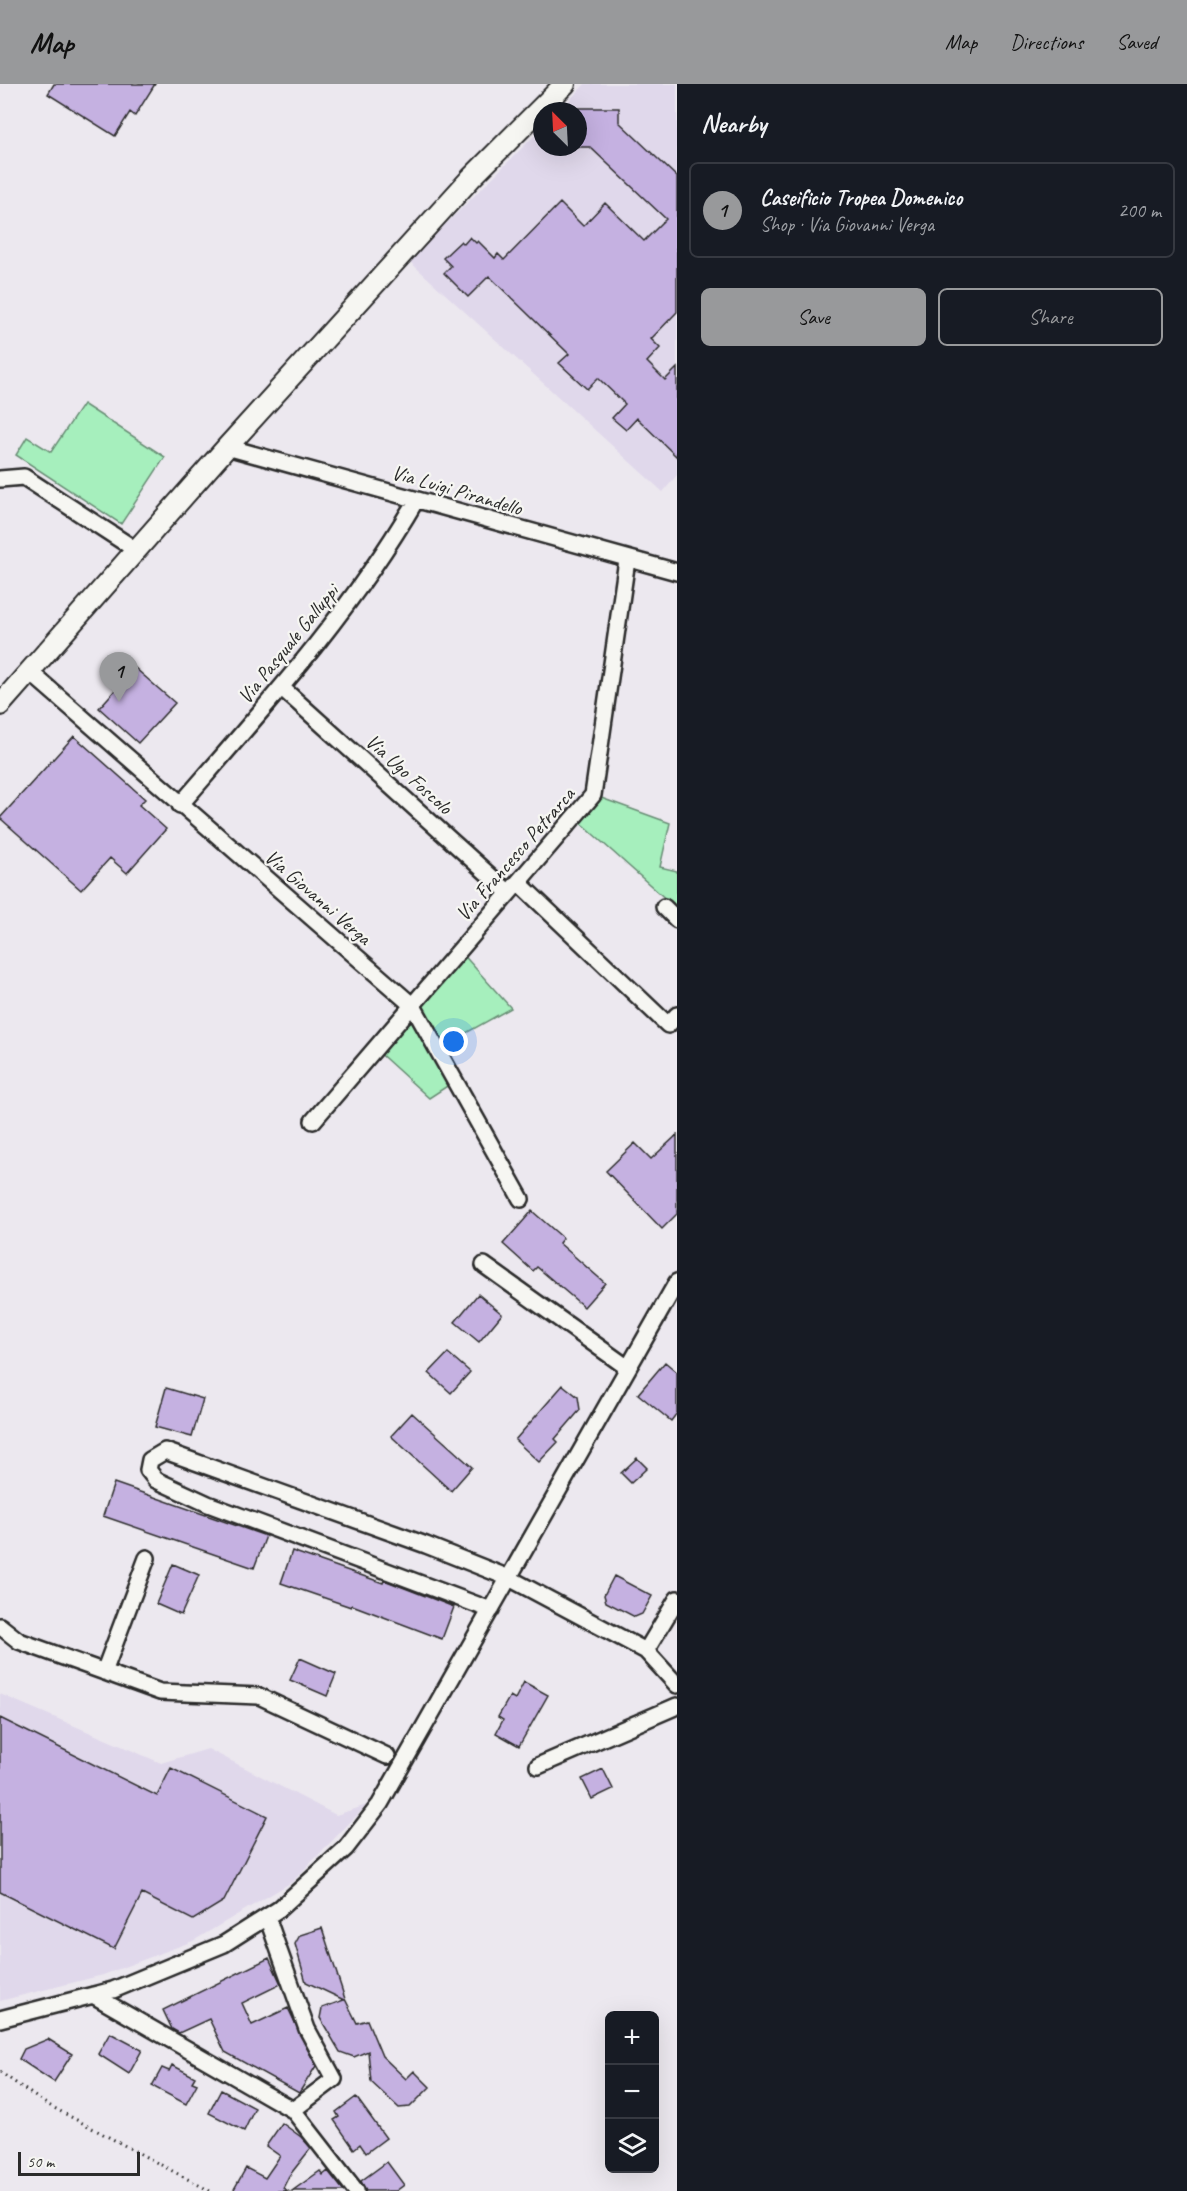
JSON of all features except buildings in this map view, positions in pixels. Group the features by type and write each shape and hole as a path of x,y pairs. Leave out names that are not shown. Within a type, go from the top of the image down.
{"main road":[{"path":"0,705 227,447 463,187 565,84"}],"street":[{"name":"Via Luigi Pirandello","path":"227,447 627,560 677,572"},
{"path":"0,479 24,477 136,550"},
{"name":"Via Pasquale Galluppi","path":"180,805 282,688 383,557 416,500"},
{"name":"Via Francesco Petrarca","path":"313,1121 593,795 627,560"},
{"name":"Via Giovanni Verga","path":"30,672 413,1006 521,1199"},
{"name":"Via Ugo Foscolo","path":"282,688 672,1020"},
{"path":"664,907 677,920"},
{"path":"484,1265 628,1368"},
{"path":"0,2019 93,1995 181,1964 224,1944 267,1917 346,1848 380,1804 677,1282"},
{"path":"491,1610 208,1504 156,1480 148,1470 150,1460 165,1451 426,1545 509,1578 646,1651 677,1685"},
{"path":"104,1672 147,1558"},
{"path":"646,1651 677,1599"},
{"path":"0,1626 19,1641 160,1692 259,1696 387,1756"},
{"path":"538,1766 677,1706"},
{"path":"267,1917 307,2029 334,2079 293,2110"},
{"path":"93,1995 293,2110 356,2191"}],"path":[{"path":"0,2072 43,2102 210,2191"}],"shaded area":[{"path":"585,84 677,84 677,475 663,492 409,261 533,137 533,156 587,156 587,102 568,102"},
{"path":"0,1694 161,1763 208,1749 336,1815 367,1805 292,1882 193,1941 103,1975 0,2001"}],"green space":[{"path":"83,404 165,457 121,524 16,455 27,437 51,452"},
{"path":"593,795 670,823 660,867 677,871 677,909 575,818"},
{"path":"460,951 511,1008 437,1049 455,1081 429,1098 375,1049"}],"place":[{"name":"Caseificio Tropea Domenico","path":"119,702"}]}
